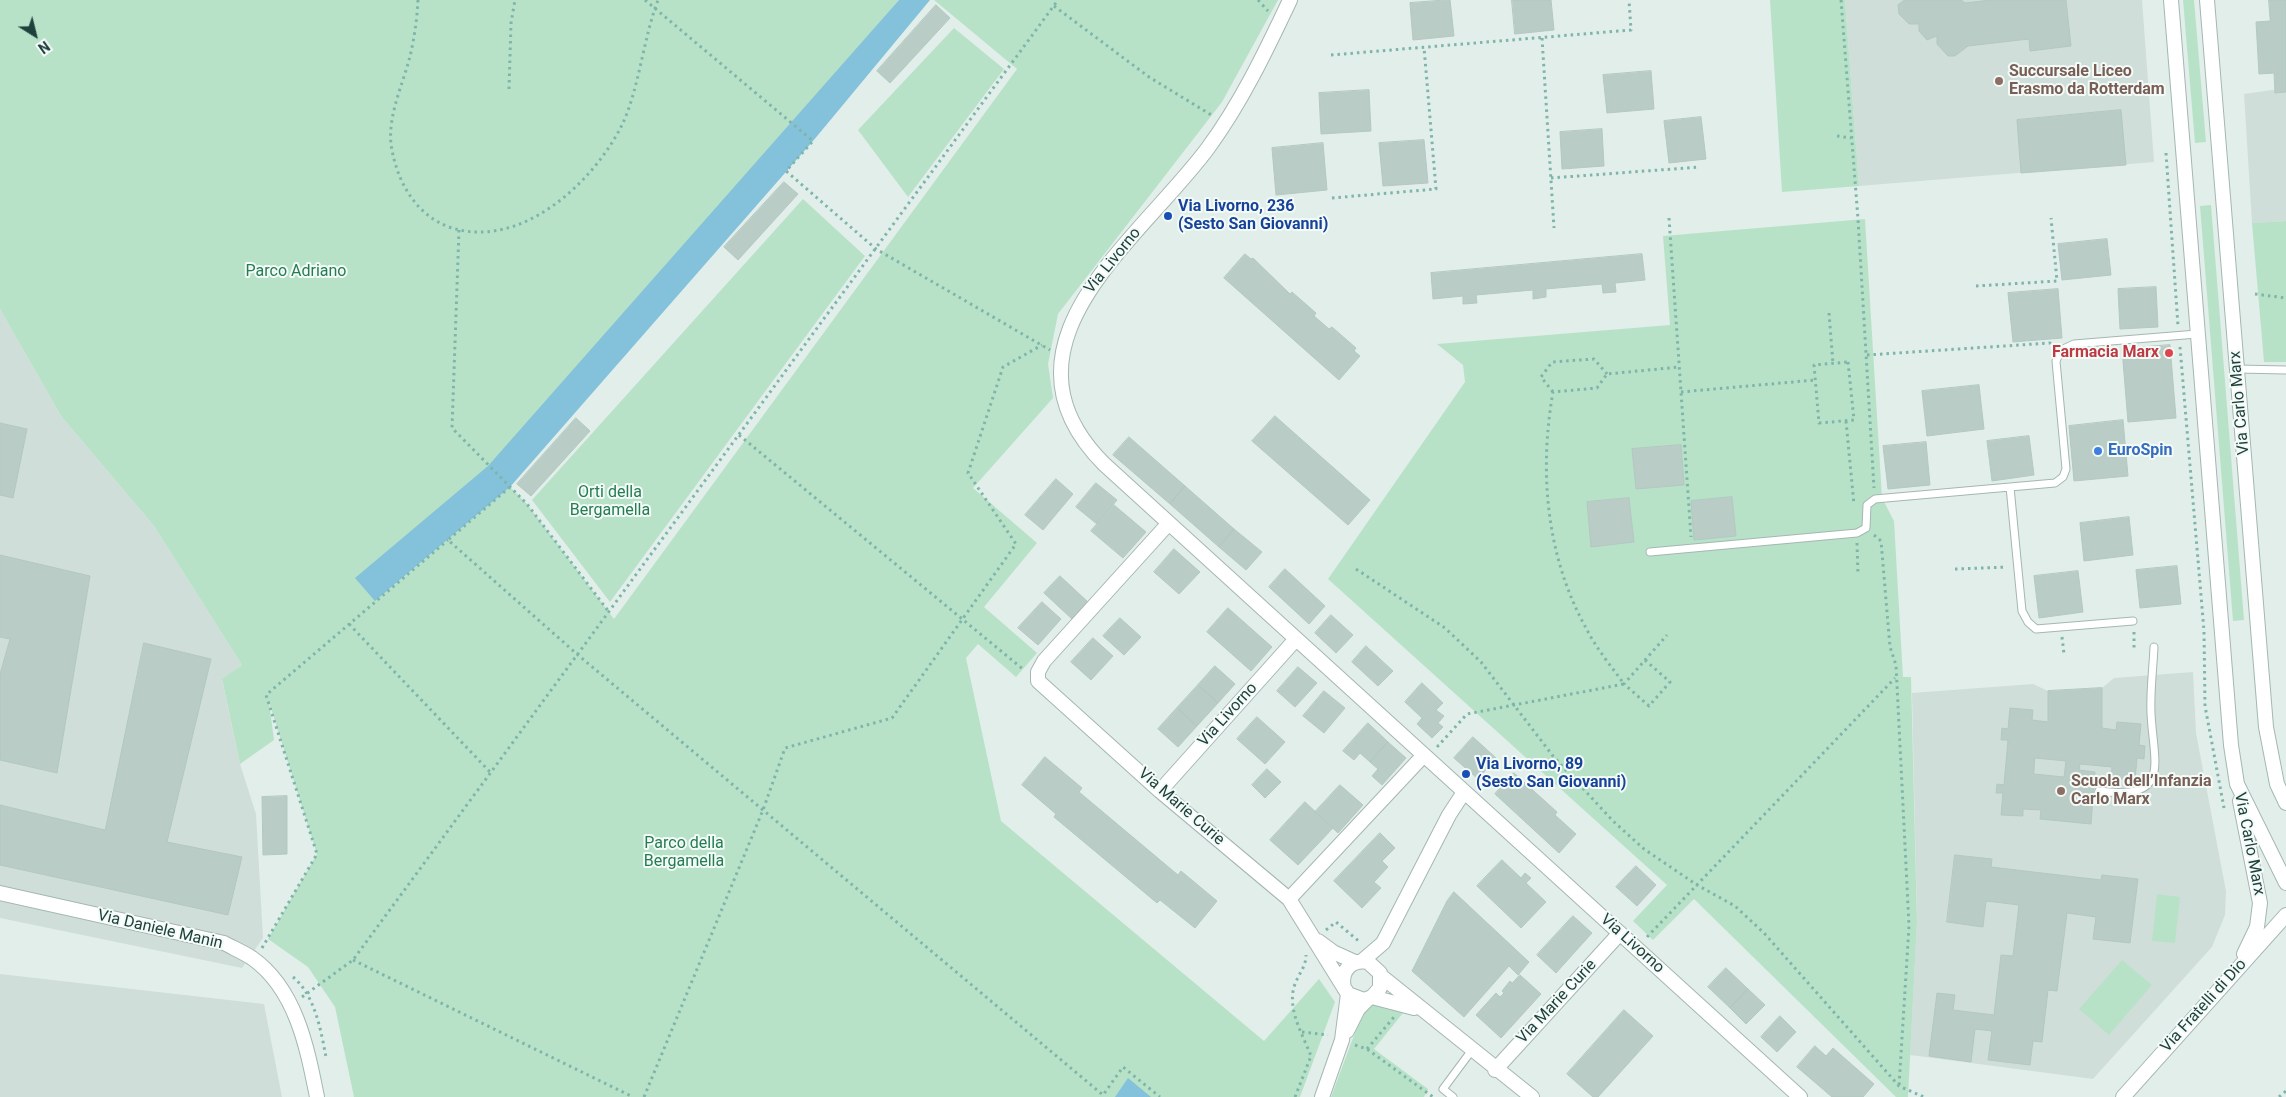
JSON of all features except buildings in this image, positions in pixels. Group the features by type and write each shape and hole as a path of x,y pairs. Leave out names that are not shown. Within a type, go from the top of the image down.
{"street":[{"name":"Via Livorno","path":"1290,0 1225,123 1199,160 1094,282 1072,319 1062,356 1061,380 1064,394 1081,436 1104,464 1800,1097"},
{"name":"Via Carlo Marx","path":"2171,0 2229,724 2237,784 2260,908 2257,927 2250,944 2224,983"},
{"name":"Via Carlo Marx","path":"2208,0 2266,727 2286,803"},
{"path":"1038,681 1038,672 1044,661 1168,522"},
{"name":"Via Livorno","path":"1160,791 1296,639"},
{"name":"Via Marie Curie","path":"1038,681 1160,791 1289,900 1316,940 1346,991"},
{"path":"1289,900 1424,755"},
{"name":"Via Carlo Marx","path":"2237,784 2286,883"},
{"path":"1322,1097 1342,1040 1358,1009 1380,988 1383,943 1449,815 1464,792"},
{"name":"Via Daniele Manin","path":"0,893 224,944 255,960 275,979 291,1005 308,1051 317,1097"},
{"name":"Via Fratelli di Dio","path":"2123,1097 2286,915"},
{"name":"Via Marie Curie","path":"1495,1070 1620,934"},
{"name":"Via Marie Curie","path":"1316,940 1333,952 1359,962"},
{"path":"1342,1040 1346,991 1342,982 1345,970 1359,962 1383,943"},
{"path":"1359,962 1373,964 1381,975 1422,1010 1495,1070 1532,1097"},
{"path":"1346,991 1358,999 1371,998 1422,1010"}],"lane":[{"path":"1650,552 1857,533 1866,528 1867,505 1875,499 2055,483 2063,478 2066,469 2056,361 2062,350 2074,344 2197,334"},
{"path":"2237,369 2286,370"},
{"path":"2010,487 2022,611 2028,622 2036,629 2133,621"},
{"path":"2099,791 2122,794 2138,791 2150,782 2156,766 2151,713 2154,647"},
{"path":"1453,1097 1442,1089 1472,1050"}],"path":[{"path":"418,0 410,57 393,117 391,143 396,169 405,190 421,210 440,224 459,230 486,232 518,225 554,206 580,183 601,159 622,126 658,0"},
{"path":"509,90 511,23 515,0"},
{"path":"645,0 813,141 786,171 876,249 1062,356"},
{"path":"291,1005 353,960 1058,0"},
{"path":"1331,55 1631,30 1629,0"},
{"path":"1841,0 1875,499"},
{"path":"1054,6 1149,77 1225,123"},
{"path":"1542,38 1554,228"},
{"path":"1332,198 1436,189 1424,47"},
{"path":"1837,136 1851,138"},
{"path":"1551,178 1700,167"},
{"path":"1669,218 1692,548"},
{"path":"1976,286 2057,281 2052,218"},
{"path":"459,230 452,428 526,504 609,612"},
{"path":"2255,294 2286,298"},
{"path":"1829,313 1833,364"},
{"path":"1866,355 2050,343 2062,350"},
{"path":"644,1097 762,810 785,748 892,718 1016,544 968,473 1003,367 1042,345"},
{"path":"1607,374 1594,359 1552,362 1541,377 1553,392 1548,420 1548,508 1555,550 1568,589 1585,627 1624,684 1649,706 1670,682 1645,660"},
{"path":"1848,362 1854,420 1819,423 1814,366 1833,364 1848,362"},
{"path":"1553,392 1597,388 1607,374 1680,367"},
{"path":"1681,392 1815,380"},
{"path":"1846,421 1857,533 1858,576"},
{"path":"739,435 1038,681"},
{"path":"255,960 317,854 266,695 510,487"},
{"path":"1866,528 1881,541 1890,647 1896,666 1909,926 1899,1086"},
{"path":"448,540 578,655 1103,1096 1123,1067 1160,1097"},
{"path":"1955,569 2018,566"},
{"path":"1356,569 1445,628 1481,662 1553,756 1613,822 1644,849 1697,885 1735,906 1781,949 1899,1086 1924,1097"},
{"path":"349,624 491,773"},
{"path":"1431,740 1438,746 1467,714 1624,684 1667,635"},
{"path":"1636,948 1896,678"},
{"path":"1295,1097 1311,1056 1293,1012 1294,985 1306,963 1306,948 1336,922 1364,945 1369,934 1383,943"},
{"path":"353,960 633,1097"},
{"path":"1367,1049 1398,1012"},
{"path":"1302,1032 1333,1036 1367,1049 1433,1097"},
{"path":"2279,1097 2286,1092"}],"shaded area":[{"name":"Succursale Liceo Erasmo da Rotterdam","path":"1845,0 2142,0 2154,162 1859,186"},
{"path":"2286,88 2286,221 2252,223 2244,94"},
{"path":"0,309 61,416 154,526 242,665 222,680 240,764 256,814 263,938 242,968 0,918"},
{"path":"2193,672 2196,733 2226,891 2225,915 2212,947 2093,1079 1910,1055 1917,922 1912,693 2033,684 2048,691 2102,688 2114,678"},
{"path":"0,974 264,1004 282,1097 0,1097"}],"green space":[{"name":"Parco della Bergamella","path":"0,0 899,0 386,592 510,487 527,504 614,619 1017,69 934,0 1278,0 1222,102 1058,314 1048,364 1053,398 973,488 1037,543 984,607 1037,653 1016,677 978,644 966,658 1001,821 1264,1041 1319,979 1335,1002 1300,1097 354,1097 335,1007 308,967 268,939 317,854 269,702 274,740 240,764 222,679 242,665 154,526 61,416 0,309"},
{"path":"1770,0 1845,0 1859,186 1782,192"},
{"path":"2183,0 2194,0 2206,142 2195,143"},
{"path":"954,28 1004,69 908,197 858,130"},
{"name":"Orti della Bergamella","path":"803,199 865,256 610,602 532,500"},
{"path":"2211,205 2244,620 2233,621 2200,206"},
{"path":"1865,219 1882,498 1894,521 1903,677 1911,677 1917,922 1908,1097 1896,1097 1694,899 1653,940 1633,921 1667,885 1328,579 1465,382 1463,365 1437,344 1670,325 1663,236"},
{"path":"2286,221 2286,362 2264,362 2252,223"},
{"path":"2157,894 2180,897 2175,943 2152,941"},
{"path":"2122,960 2152,985 2109,1035 2079,1009"},
{"path":"1375,1004 1403,1013 1374,1049 1428,1089 1424,1097 1331,1097 1359,1022 1365,1010"}],"water":[{"path":"899,0 930,0 813,141 510,487 375,601 355,578 488,466"},
{"path":"1128,1078 1151,1097 1115,1097"}],"place":[{"name":"Succursale Liceo Erasmo da Rotterdam","path":"1999,81"},
{"name":"Via Livorno, 236 (Sesto San Giovanni)","path":"1168,216"},
{"name":"Farmacia Marx","path":"2169,353"},
{"name":"EuroSpin","path":"2098,451"},
{"name":"Via Livorno, 89 (Sesto San Giovanni)","path":"1466,774"},
{"name":"Scuola dell’Infanzia Carlo Marx","path":"2061,791"}],"park label":[{"name":"Parco Adriano","path":"296,272"}]}
